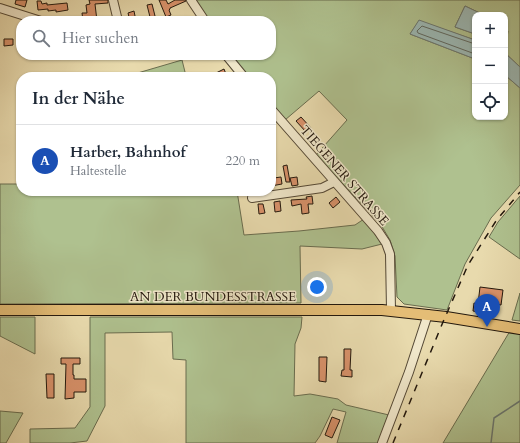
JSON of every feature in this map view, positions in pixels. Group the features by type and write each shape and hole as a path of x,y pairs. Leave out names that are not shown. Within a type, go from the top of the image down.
{"main road":[{"name":"AN DER BUNDESSTRASSE","path":"0,310 391,310 428,314 520,329"}],"street":[{"path":"0,4 1,0"},
{"path":"113,0 117,16"},
{"path":"191,0 202,16"},
{"path":"0,8 25,16"},
{"path":"230,60 240,72"},
{"name":"TIEGENER STRASSE","path":"276,115 378,231 386,243 390,254 391,310"},
{"path":"276,195 322,188 334,182"},
{"path":"252,198 266,196"},
{"path":"382,443 409,372 428,314"}],"green space":[{"path":"195,0 520,0 520,67 508,56 508,12 478,12 465,6 455,27 472,33 472,39 419,21 410,34 472,58 472,120 508,120 508,78 520,88 520,185 491,218 465,264 447,310 404,304 397,297 395,256 390,240 381,225 316,155 347,120 319,91 285,120 276,110 276,72 244,72 235,60 276,60 276,16 206,16"},
{"path":"182,60 185,72 141,72"},
{"path":"0,184 16,184 16,196 238,196 244,235 355,225 364,219 382,244 362,249 300,246 301,303 0,304"},
{"path":"520,196 520,259 489,237 498,222"},
{"path":"520,293 520,321 512,320"},
{"path":"0,317 35,317 35,354 0,336"},
{"path":"90,317 302,317 301,328 295,344 294,396 310,394 338,399 346,405 389,415 378,443 337,443 346,412 333,409 315,443 186,443 186,360 173,359 172,332 105,333 105,406 87,441 70,443 30,443 30,429 75,428 90,407"},
{"path":"510,331 520,333 520,443 443,443"},
{"path":"0,411 23,413 6,443 0,443"}],"water":[{"path":"465,6 478,12 472,12 472,33 455,27"},
{"path":"419,20 472,39 472,58 410,34"},
{"path":"508,56 520,67 520,88 508,78"}],"building":[{"path":"16,0 27,0 25,7 15,4"},
{"path":"89,0 108,0 108,3 95,4 96,16 82,16 82,13 87,13 86,5 90,4"},
{"path":"159,0 166,0 168,4 175,0 186,0 170,8 169,10 171,15 166,16"},
{"path":"37,1 41,1 42,4 47,3 47,5 67,3 68,10 56,12 56,10 48,11 48,9 38,10"},
{"path":"152,4 155,16 150,16 147,5"},
{"path":"134,11 135,16 129,16 128,13"},
{"path":"4,39 13,39 13,45 4,46"},
{"path":"224,69 225,72 218,72"},
{"path":"301,117 311,128 306,132 296,121"},
{"path":"287,165 290,182 286,182 283,166"},
{"path":"281,177 282,184 276,185 276,178"},
{"path":"297,177 298,185 292,186 290,178"},
{"path":"312,196 313,204 308,204 309,213 302,214 301,204 292,206 291,200 307,199 306,197"},
{"path":"336,197 340,202 333,208 329,203"},
{"path":"280,201 281,211 275,212 274,202"},
{"path":"258,204 263,204 265,213 259,214"},
{"path":"480,287 503,290 501,305 487,303 485,313 473,311 474,303 478,304"},
{"path":"344,349 351,349 350,370 352,370 352,377 341,376 342,370 344,370"},
{"path":"319,357 327,357 326,382 319,381"},
{"path":"61,358 80,358 80,364 73,364 73,375 74,379 86,379 86,392 74,392 74,398 65,399 66,364 61,364"},
{"path":"46,374 54,374 54,398 47,398"},
{"path":"332,417 340,420 332,438 325,435"}],"waterway":[{"path":"491,443 494,418 520,401"}],"railway":[{"path":"393,443 468,265 496,221 520,192"}],"place":[{"name":"Harber, Bahnhof","path":"487,327"}]}
